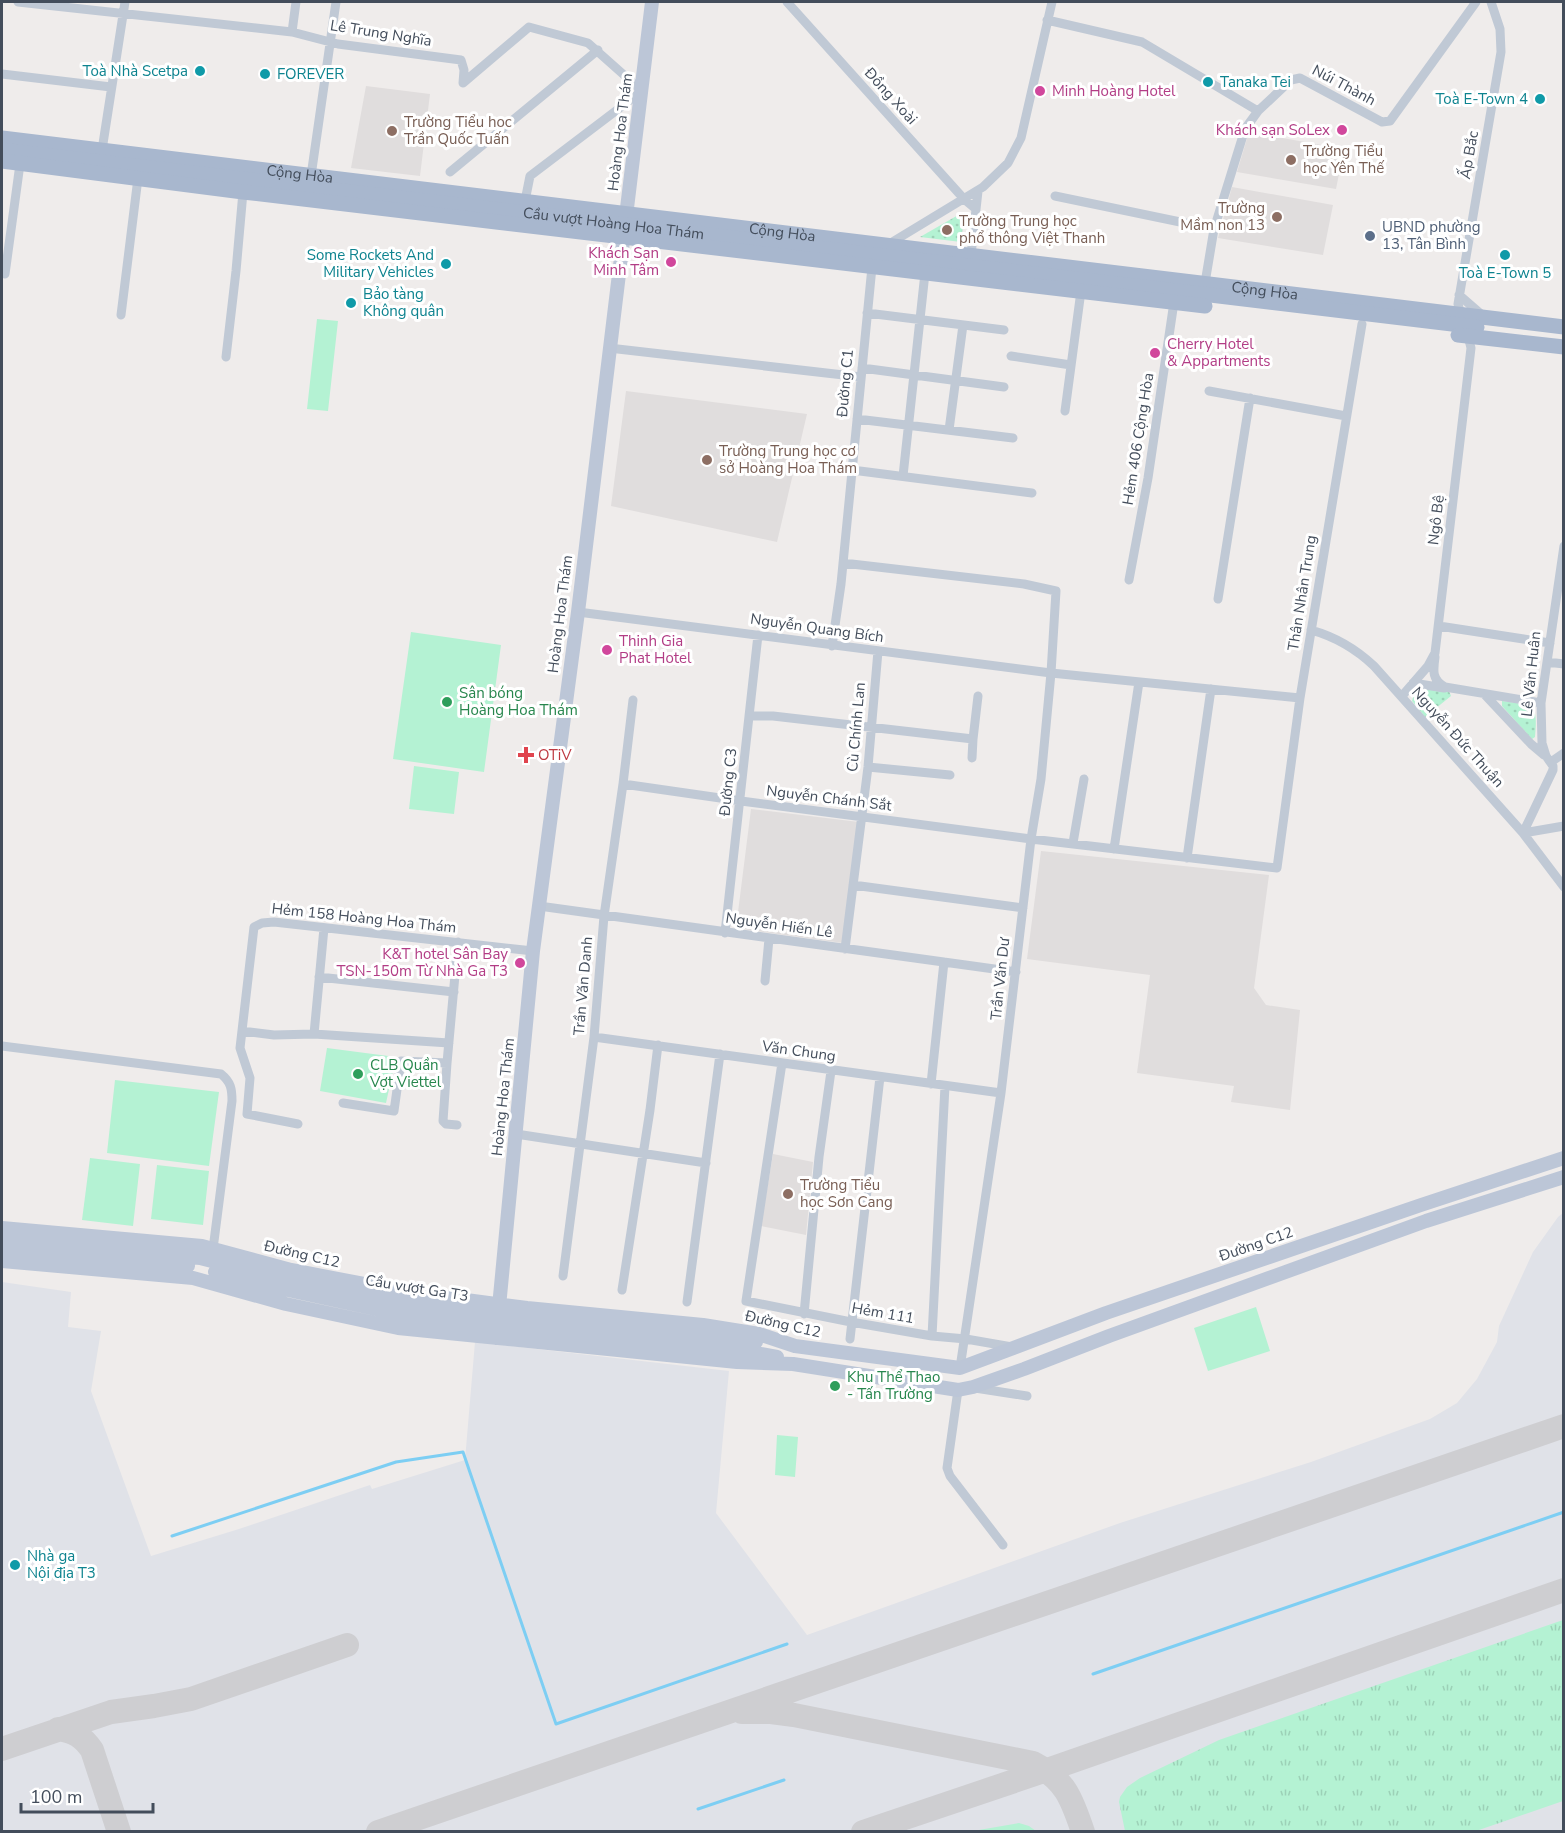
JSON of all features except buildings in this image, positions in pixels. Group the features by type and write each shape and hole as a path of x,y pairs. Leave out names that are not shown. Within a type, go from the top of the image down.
{"main road":[{"name":"Hoàng Hoa Thám","path":"496,1338 533,951 578,612 652,2"},
{"name":"Cộng Hòa","path":"2,138 102,150 312,182"},
{"name":"Cộng Hòa","path":"2,150 525,201 1205,283 1464,326 1563,347"},
{"name":"Cộng Hòa","path":"2,161 872,267 920,267 1563,337"},
{"name":"Cầu vượt Hoàng Hoa Thám","path":"312,182 920,267"},
{"path":"561,230 564,206"},
{"path":"687,245 690,220"},
{"name":"Cộng Hòa","path":"920,267 1081,291 1362,324 1464,326 1485,318 1563,327"},
{"name":"Đường C12","path":"4,1232 191,1245 291,1270 406,1292 703,1325 759,1334 795,1346 960,1368 1118,1309 1563,1158"},
{"path":"2,1261 193,1278 286,1304 398,1328 738,1362 793,1364 958,1390 973,1387 1426,1221 1563,1177"},
{"path":"2,1249 4,1232"},
{"name":"Cầu vượt Ga T3","path":"4,1232 104,1248 200,1258 291,1281 404,1305 756,1347 793,1364"},
{"name":"Cầu vượt Ga T3","path":"2,1249 197,1267 403,1315 756,1347 795,1346"}],"street":[{"name":"Lê Trung Nghĩa","path":"18,2 292,32 331,42 461,60 464,70 463,83 529,27 585,41 598,50 642,91"},
{"path":"102,150 125,2"},
{"path":"292,32 296,2"},
{"path":"312,182 336,2"},
{"name":"Đồng Xoài","path":"787,2 964,199 976,209"},
{"path":"888,244 978,190 1002,170 1017,147 1052,2"},
{"name":"Núi Thành","path":"1205,283 1214,229 1243,132 1258,111 1290,81 1300,78 1382,122 1390,121 1476,2"},
{"name":"Ấp Bắc","path":"1464,326 1458,304 1500,67 1502,37 1491,2"},
{"path":"1047,20 1142,42 1258,111"},
{"path":"450,172 598,50"},
{"path":"2,74 111,87"},
{"path":"525,201 530,176 642,91"},
{"path":"5,274 20,164"},
{"path":"121,315 138,178"},
{"path":"971,255 978,190"},
{"path":"226,357 243,192"},
{"path":"1055,196 1214,229"},
{"name":"Đường C1","path":"832,646 843,563 872,267"},
{"path":"903,476 920,319 920,267"},
{"path":"1065,411 1081,291"},
{"path":"1460,295 1485,318"},
{"name":"Hẻm 406 Cộng Hòa","path":"1129,580 1153,443 1174,302"},
{"path":"867,313 1004,330"},
{"name":"Thân Nhân Trung","path":"1277,868 1300,698 1362,324"},
{"path":"949,430 963,325"},
{"name":"Ngô Bệ","path":"1402,696 1428,666 1435,652 1471,348 1464,326"},
{"path":"609,348 914,375 1004,387"},
{"path":"1011,356 1071,365"},
{"path":"1209,391 1346,416"},
{"path":"1218,599 1250,398"},
{"path":"856,419 1013,438"},
{"path":"852,470 1032,493"},
{"name":"Lê Văn Huân","path":"1523,833 1551,775 1553,766 1541,737 1541,703 1563,546"},
{"name":"Trần Văn Dư","path":"843,563 1056,591 1041,779 1031,839 1001,1092 960,1368"},
{"name":"Nguyễn Quang Bích","path":"578,612 1051,673 1300,698"},
{"path":"1439,626 1550,643"},
{"name":"Nguyễn Đức Thuận","path":"1311,630 1336,638 1374,666 1523,833 1563,887"},
{"name":"Đường C3","path":"725,933 758,635"},
{"name":"Cù Chính Lan","path":"845,949 868,767 878,651"},
{"path":"1435,652 1434,677 1442,686 1452,690"},
{"path":"1547,662 1563,664"},
{"path":"1114,849 1139,682"},
{"path":"1413,683 1541,703"},
{"path":"1187,858 1211,689"},
{"path":"1485,695 1531,744 1549,759 1563,753"},
{"path":"972,758 978,696"},
{"name":"Trần Văn Danh","path":"563,1276 594,1037 604,916 633,700"},
{"path":"750,716 773,716 973,739"},
{"path":"868,767 950,775"},
{"path":"1073,843 1084,779"},
{"name":"Nguyễn Chánh Sắt","path":"623,784 1031,839 1277,868"},
{"path":"1523,833 1563,826"},
{"path":"853,885 1023,908"},
{"name":"Nguyễn Hiến Lê","path":"539,906 1016,972"},
{"name":"Hẻm 158 Hoàng Hoa Thám","path":"298,1124 247,1114 250,1078 240,1048 254,927 262,923 274,922 533,951"},
{"path":"314,1034 324,928"},
{"path":"765,981 769,939"},
{"path":"457,1125 446,1124 443,1121 458,942"},
{"path":"931,1084 944,962"},
{"path":"319,977 454,992"},
{"path":"242,1031 274,1035 314,1034 449,1043"},
{"name":"Văn Chung","path":"594,1037 831,1071 1001,1092"},
{"path":"622,1290 658,1045"},
{"path":"2,1046 221,1074 228,1079 232,1101 213,1249"},
{"path":"687,1302 720,1054"},
{"path":"343,1102 394,1111 401,1061 447,1063"},
{"name":"Hẻm 111","path":"782,1063 746,1301 804,1314 1015,1348"},
{"path":"804,1314 819,1157 831,1071"},
{"path":"850,1339 880,1077"},
{"path":"932,1336 938,1258 939,1175 945,1086"},
{"path":"516,1134 705,1163"},
{"path":"973,1387 1027,1396"},
{"path":"958,1390 947,1468 950,1476 1003,1545"}],"shaded area":[{"name":"Trường Tiểu học Trần Quốc Tuấn","path":"366,86 430,94 420,176 351,168"},
{"name":"Trường Tiểu học Yên Thế","path":"1249,132 1344,149 1336,189 1237,172"},
{"name":"Trường Mầm non 13","path":"1232,187 1333,205 1323,255 1218,238"},
{"name":"Trường Trung học cơ sở Hoàng Hoa Thám","path":"626,391 807,414 777,542 611,506"},
{"path":"751,809 859,822 843,943 736,928"},
{"path":"1041,851 1269,875 1254,988 1266,1005 1300,1010 1290,1110 1231,1102 1234,1086 1137,1073 1150,975 1027,959"},
{"name":"Trường Tiểu học Sơn Cang","path":"773,1154 813,1162 806,1235 761,1226"},
{"path":"1563,1213 1563,1831 2,1832 2,1282 71,1292 68,1327 101,1331 91,1391 151,1556 370,1485 372,1489 465,1460 475,1342 729,1371 716,1513 807,1635 1120,1523 1311,1462 1430,1419 1457,1403 1477,1379 1497,1342 1499,1326 1533,1252"}],"green space":[{"path":"960,214 964,216 961,242 920,237"},
{"path":"317,319 338,321 328,411 307,409"},
{"name":"Sân bóng Hoàng Hoa Thám","path":"411,632 501,645 484,772 393,759"},
{"path":"1424,687 1449,691 1451,696 1425,717 1412,701 1415,691"},
{"path":"1502,701 1532,708 1536,717 1535,737 1532,739 1502,706"},
{"path":"414,766 459,772 454,814 409,809"},
{"name":"CLB Quần Vợt Viettel","path":"327,1048 396,1057 386,1103 320,1091"},
{"path":"115,1080 219,1092 209,1166 107,1153"},
{"path":"90,1158 140,1164 133,1226 82,1220"},
{"path":"157,1165 209,1171 203,1225 151,1219"},
{"path":"1256,1307 1270,1351 1208,1371 1194,1328"},
{"path":"777,1435 798,1437 795,1477 775,1475"},
{"path":"1563,1620 1563,1801 1476,1831 1125,1831 1120,1797 1127,1787 1140,1778 1219,1740"},
{"path":"1019,1823 1036,1831 973,1831"}],"waterway":[{"path":"172,1536 396,1462 463,1452 556,1724 787,1644"},
{"path":"1093,1674 1564,1512"},
{"path":"698,1809 784,1780"}],"taxiway":[{"path":"378,1832 1564,1426"},
{"path":"863,1832 1564,1590"},
{"path":"2,1749 111,1712 191,1699 347,1645"},
{"path":"742,1712 794,1715 1033,1763 1053,1776 1066,1791 1083,1832"},
{"path":"58,1729 78,1735 92,1750 119,1832"}],"place":[{"name":"Toà Nhà Scetpa","path":"200,71"},
{"name":"FOREVER","path":"265,74"},
{"name":"Tanaka Tei","path":"1208,82"},
{"name":"Minh Hoàng Hotel","path":"1040,91"},
{"name":"Toà E-Town 4","path":"1540,99"},
{"name":"Khách sạn SoLex","path":"1342,130"},
{"name":"Trường Tiểu học Trần Quốc Tuấn","path":"392,131"},
{"name":"Trường Tiểu học Yên Thế","path":"1291,160"},
{"name":"Trường Mầm non 13","path":"1277,217"},
{"name":"Trường Trung học phổ thông Việt Thanh","path":"947,230"},
{"name":"UBND phường 13, Tân Bình","path":"1370,236"},
{"name":"Toà E-Town 5","path":"1505,255"},
{"name":"Khách Sạn Minh Tâm","path":"671,262"},
{"name":"Some Rockets And Military Vehicles","path":"446,264"},
{"name":"Bảo tàng Không quân","path":"351,303"},
{"name":"Cherry Hotel & Appartments","path":"1155,353"},
{"name":"Trường Trung học cơ sở Hoàng Hoa Thám","path":"707,460"},
{"name":"Thinh Gia Phat Hotel","path":"607,650"},
{"name":"Sân bóng Hoàng Hoa Thám","path":"447,702"},
{"name":"OTiV","path":"526,755"},
{"name":"K&T hotel Sân Bay TSN-150m Từ Nhà Ga T3","path":"520,963"},
{"name":"CLB Quần Vợt Viettel","path":"358,1074"},
{"name":"Trường Tiểu học Sơn Cang","path":"788,1194"},
{"name":"Khu Thể Thao - Tấn Trường","path":"835,1386"},
{"name":"Nhà ga Nội địa T3","path":"15,1565"}]}
